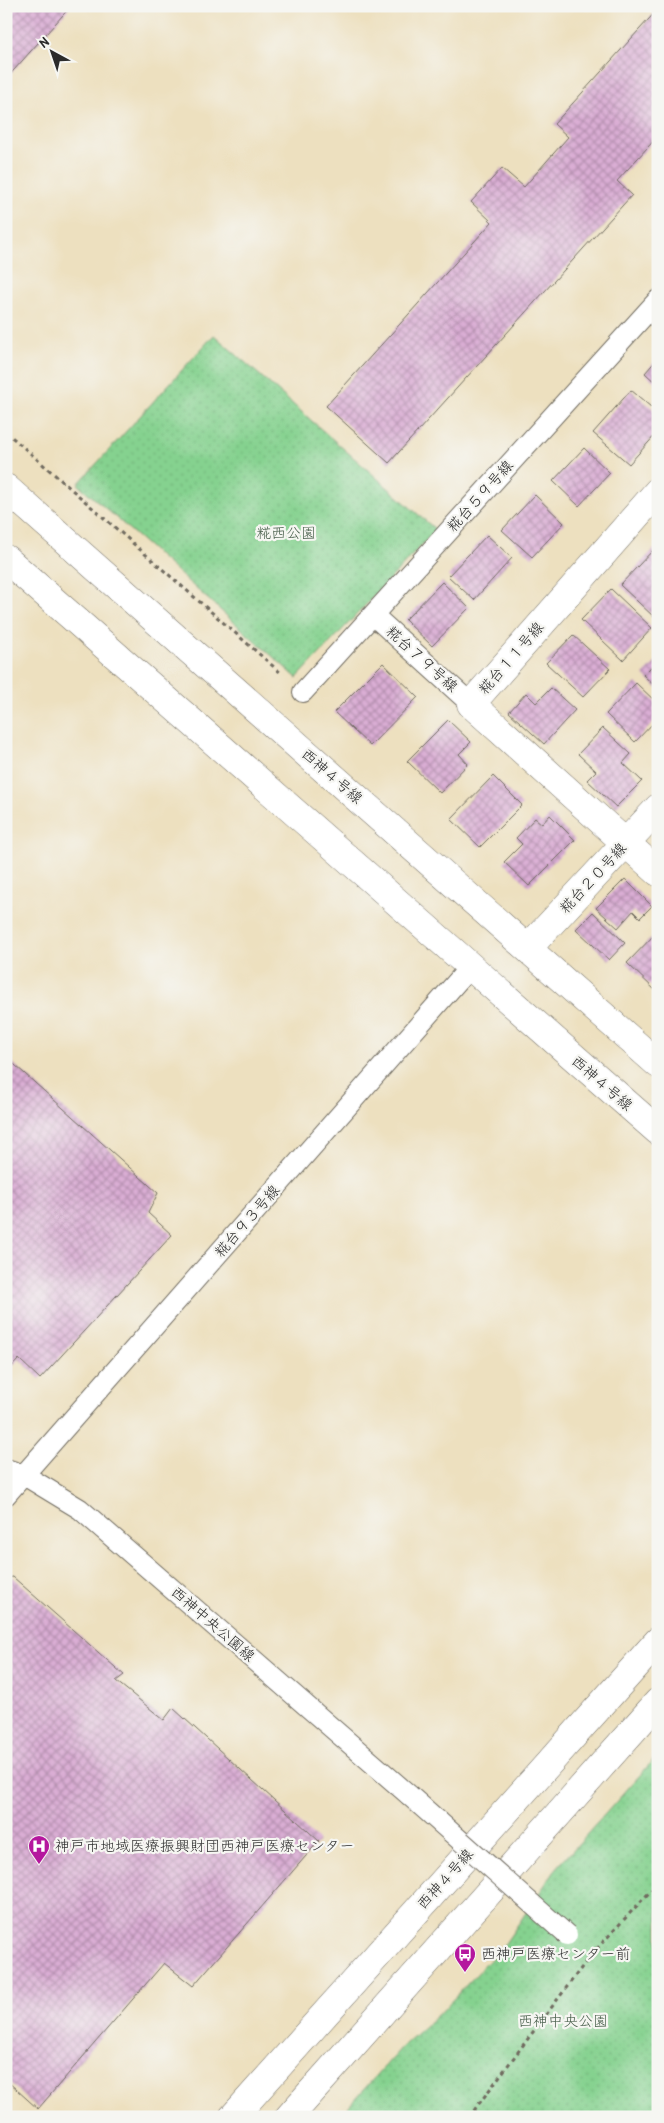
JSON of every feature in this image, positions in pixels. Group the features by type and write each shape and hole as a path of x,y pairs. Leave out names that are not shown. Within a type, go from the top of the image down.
{"street":[{"name":"糀台５９号線","path":"303,692 658,300"},
{"name":"西神４号線","path":"6,488 658,1064"},
{"name":"糀台１１号線","path":"658,491 471,704 658,872"},
{"name":"西神４号線","path":"6,559 658,1131"},
{"name":"糀台７９号線","path":"373,615 471,704"},
{"name":"糀台２０号線","path":"528,948 658,808"},
{"name":"糀台９３号線","path":"6,1495 15,1472 470,967"},
{"name":"西神中央公園線","path":"15,1472 80,1509 567,1935"},
{"name":"西神４号線","path":"233,2117 658,1641"},
{"path":"289,2117 658,1702"}],"path":[{"path":"6,432 303,692"},
{"path":"470,2117 591,1955 658,1883"},
{"path":"567,1935 591,1955"}],"green space":[{"name":"糀西公園","path":"214,335 436,530 297,678 78,484"},
{"name":"西神中央公園","path":"658,1755 658,2117 339,2117 404,2045 443,2010 504,1945 555,1870"}],"building":[{"path":"6,6 71,6 6,79"},
{"path":"658,9 658,136 617,181 632,195 389,463 326,406 492,222 471,202 502,168 524,187 568,137 554,124"},
{"path":"658,358 658,385 645,373"},
{"path":"631,390 658,413 658,432 629,464 593,433"},
{"path":"584,448 610,473 579,506 553,481"},
{"path":"535,495 564,523 532,557 502,530"},
{"path":"487,535 512,558 474,600 448,576"},
{"path":"654,549 658,552 658,615 655,618 620,585"},
{"path":"442,582 469,608 432,646 405,620"},
{"path":"611,589 652,628 623,660 581,620"},
{"path":"573,635 610,669 583,697 546,663"},
{"path":"658,660 658,689 643,675"},
{"path":"383,663 418,697 370,746 334,712"},
{"path":"636,683 658,704 658,718 635,742 606,714"},
{"path":"551,688 575,710 544,744 509,712 526,693 536,703"},
{"path":"448,720 471,742 459,754 468,764 440,793 407,761"},
{"path":"603,728 631,754 623,763 642,781 616,807 587,780 596,771 578,754"},
{"path":"493,776 522,805 480,847 451,819"},
{"path":"550,815 575,840 529,886 504,862 522,844 516,838 535,818 542,824"},
{"path":"625,879 652,906 640,918 633,911 618,928 596,908"},
{"path":"593,912 625,943 609,960 576,929"},
{"path":"658,931 658,993 627,963"},
{"path":"6,1057 158,1193 148,1213 172,1235 40,1379 19,1359 6,1373"},
{"path":"13,1577 124,1675 116,1681 164,1720 173,1708 319,1841 193,1986 164,1963 38,2109 6,2080 6,1578"}],"place":[{"name":"神戸市地域医療振興財団西神戸医療センター","path":"39,1865"},
{"name":"西神戸医療センター前","path":"465,1973"}]}
